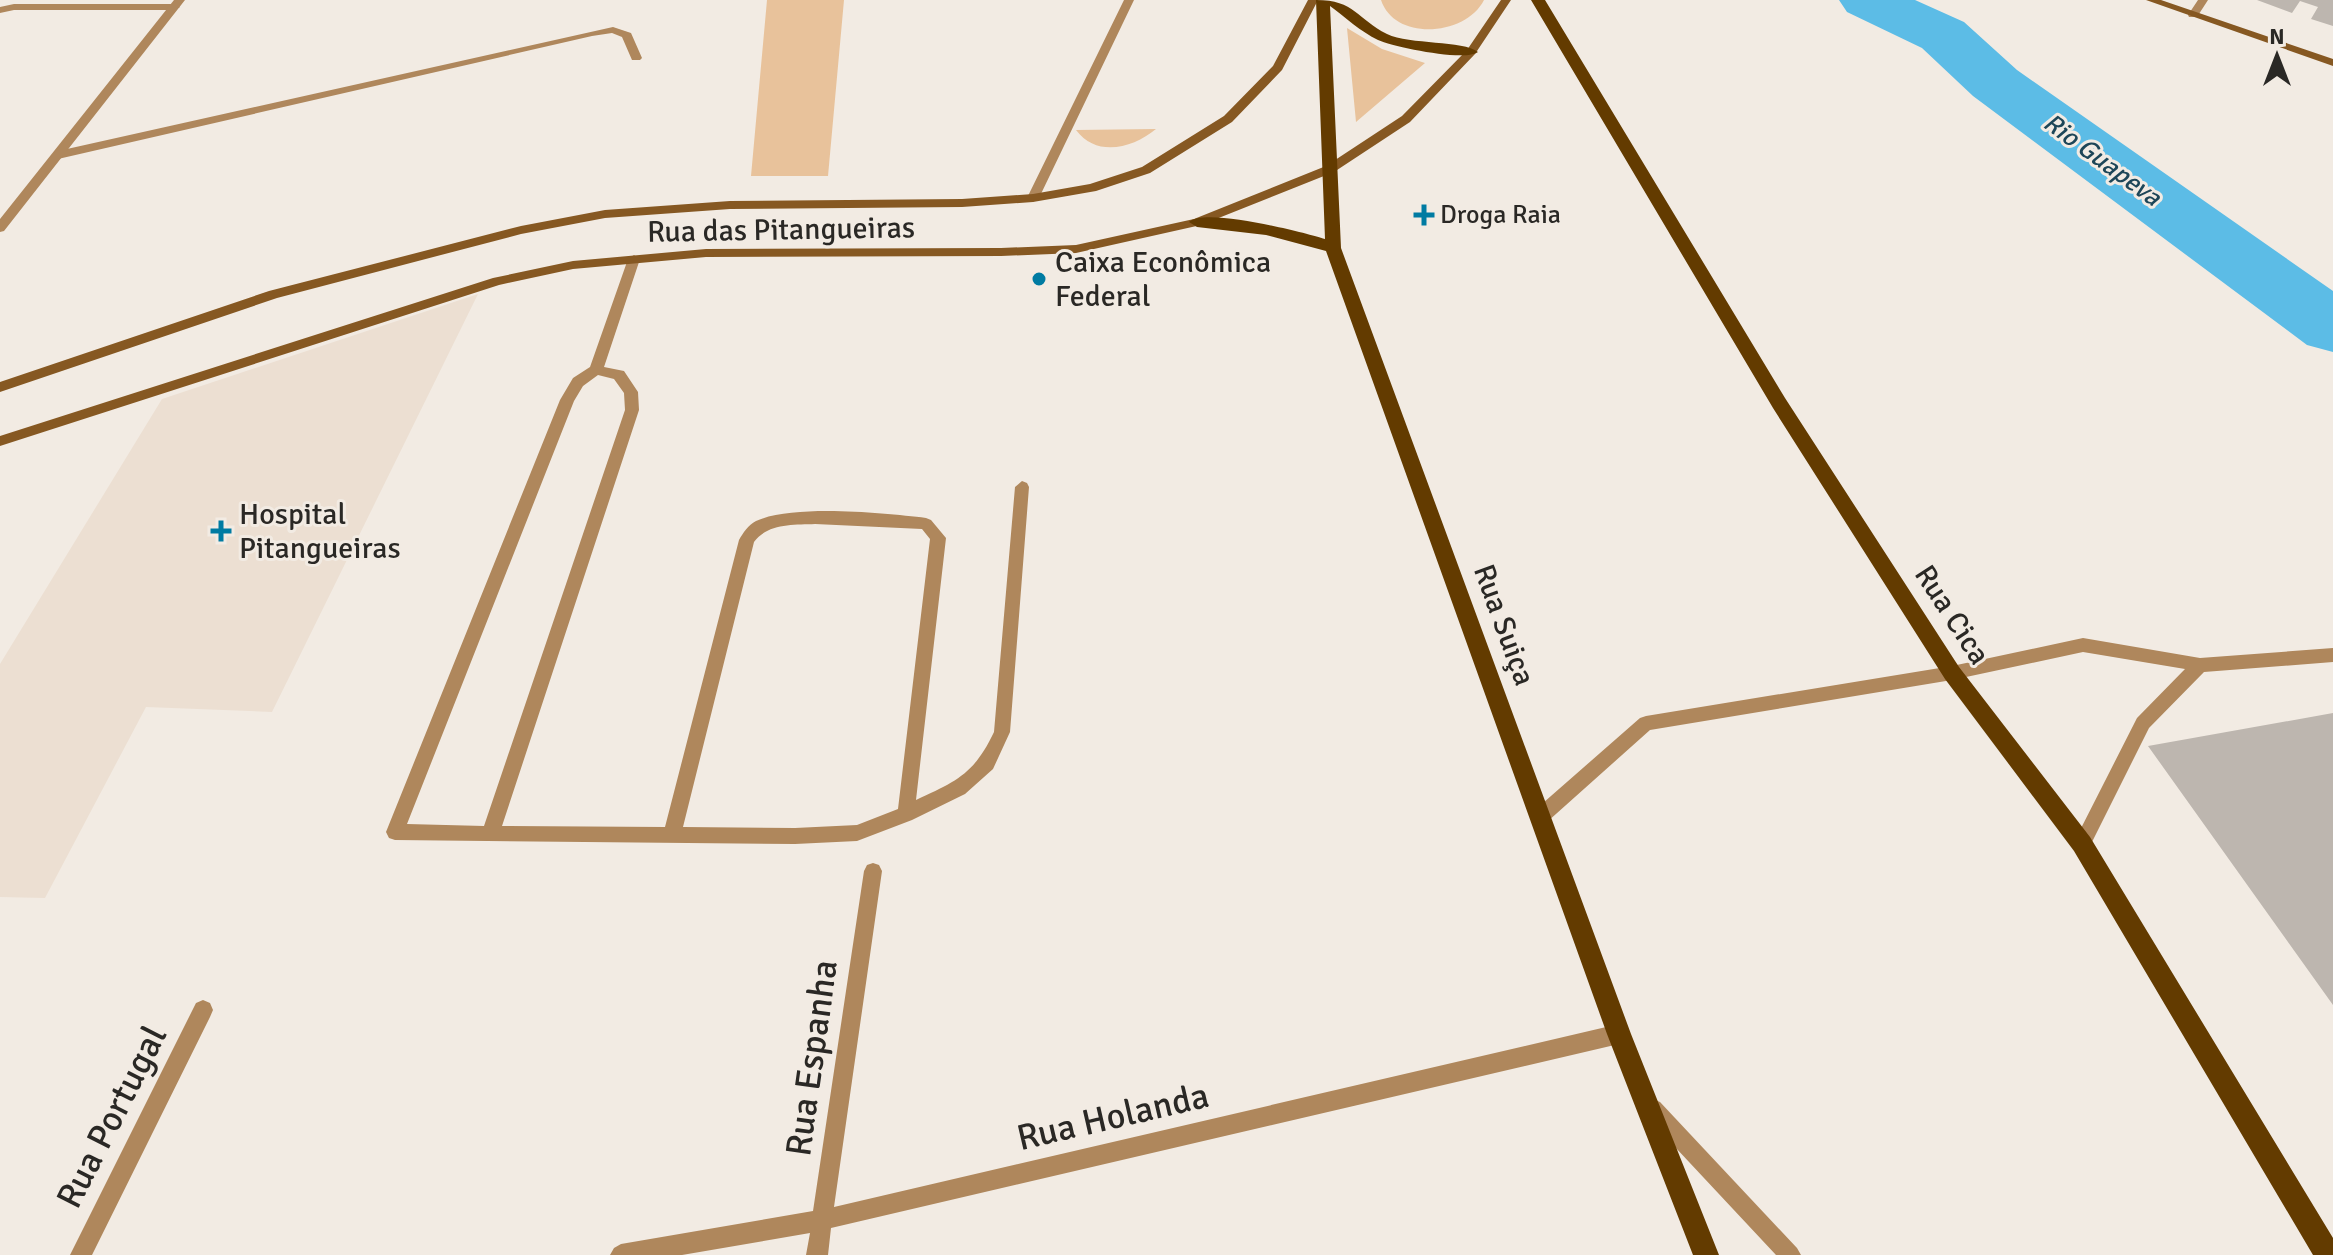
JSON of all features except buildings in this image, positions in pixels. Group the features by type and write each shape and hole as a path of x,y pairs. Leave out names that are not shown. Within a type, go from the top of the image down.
{"main road":[{"name":"Rua das Pitangueiras","path":"0,387 274,294 521,230 577,219 605,214 730,205 962,203 1033,198 1092,188 1146,170 1228,119 1278,68 1313,0"},
{"name":"Rua Suiça","path":"1323,0 1333,248 1619,1034 1706,1255"},
{"path":"1330,0 1383,37 1423,47 1471,52"},
{"name":"Rua das Pitangueiras","path":"0,441 498,281 573,265 785,251 1076,249 1197,222 1330,169 1406,119 1471,52 1506,0"},
{"name":"Rua Cica","path":"1538,0 1779,403 1952,673 2082,844 2328,1255"},
{"path":"2151,0 2333,63"},
{"path":"1197,222 1257,227 1303,236 1333,248"}],"street":[{"path":"1033,198 1129,0"},
{"path":"2193,15 2203,0"},
{"path":"0,10 14,7 177,3"},
{"path":"0,228 177,3"},
{"path":"58,155 592,33 613,30 627,35 636,58"},
{"path":"634,259 596,370 578,382 567,400 395,832 672,835 857,833 959,788 987,764 1002,732 1022,487"},
{"path":"490,834 632,410 631,392 619,375 596,370"},
{"path":"672,835 747,540 756,527 777,520 903,520 926,524 938,538 906,814"},
{"path":"1541,816 1646,723 1952,673 2083,645 2200,665 2333,655"},
{"path":"2082,844 2143,723 2200,665"},
{"name":"Rua Espanha","path":"817,1255 873,871"},
{"name":"Rua Portugal","path":"81,1255 203,1010"},
{"name":"Rua Holanda","path":"621,1255 823,1220 1619,1034"},
{"path":"1647,1102 1790,1255"}],"shaded area":[{"path":"767,0 844,0 828,176 751,176"},
{"path":"1381,0 1484,0 1475,12 1462,21 1431,29 1400,23 1389,14"},
{"path":"1347,28 1382,49 1425,63 1356,122"},
{"path":"1156,129 1137,141 1115,147 1094,144 1076,130"},
{"name":"Hospital Pitangueiras","path":"478,294 272,712 146,707 45,898 0,897 0,664 162,399"}],"waterway":[{"name":"Rio Guapeva","path":"1868,0 1943,35 1995,83 2333,327"}],"place":[{"name":"Droga Raia","path":"1424,215"},
{"name":"Caixa Econômica Federal","path":"1039,279"},
{"name":"Hospital Pitangueiras","path":"221,531"}]}
